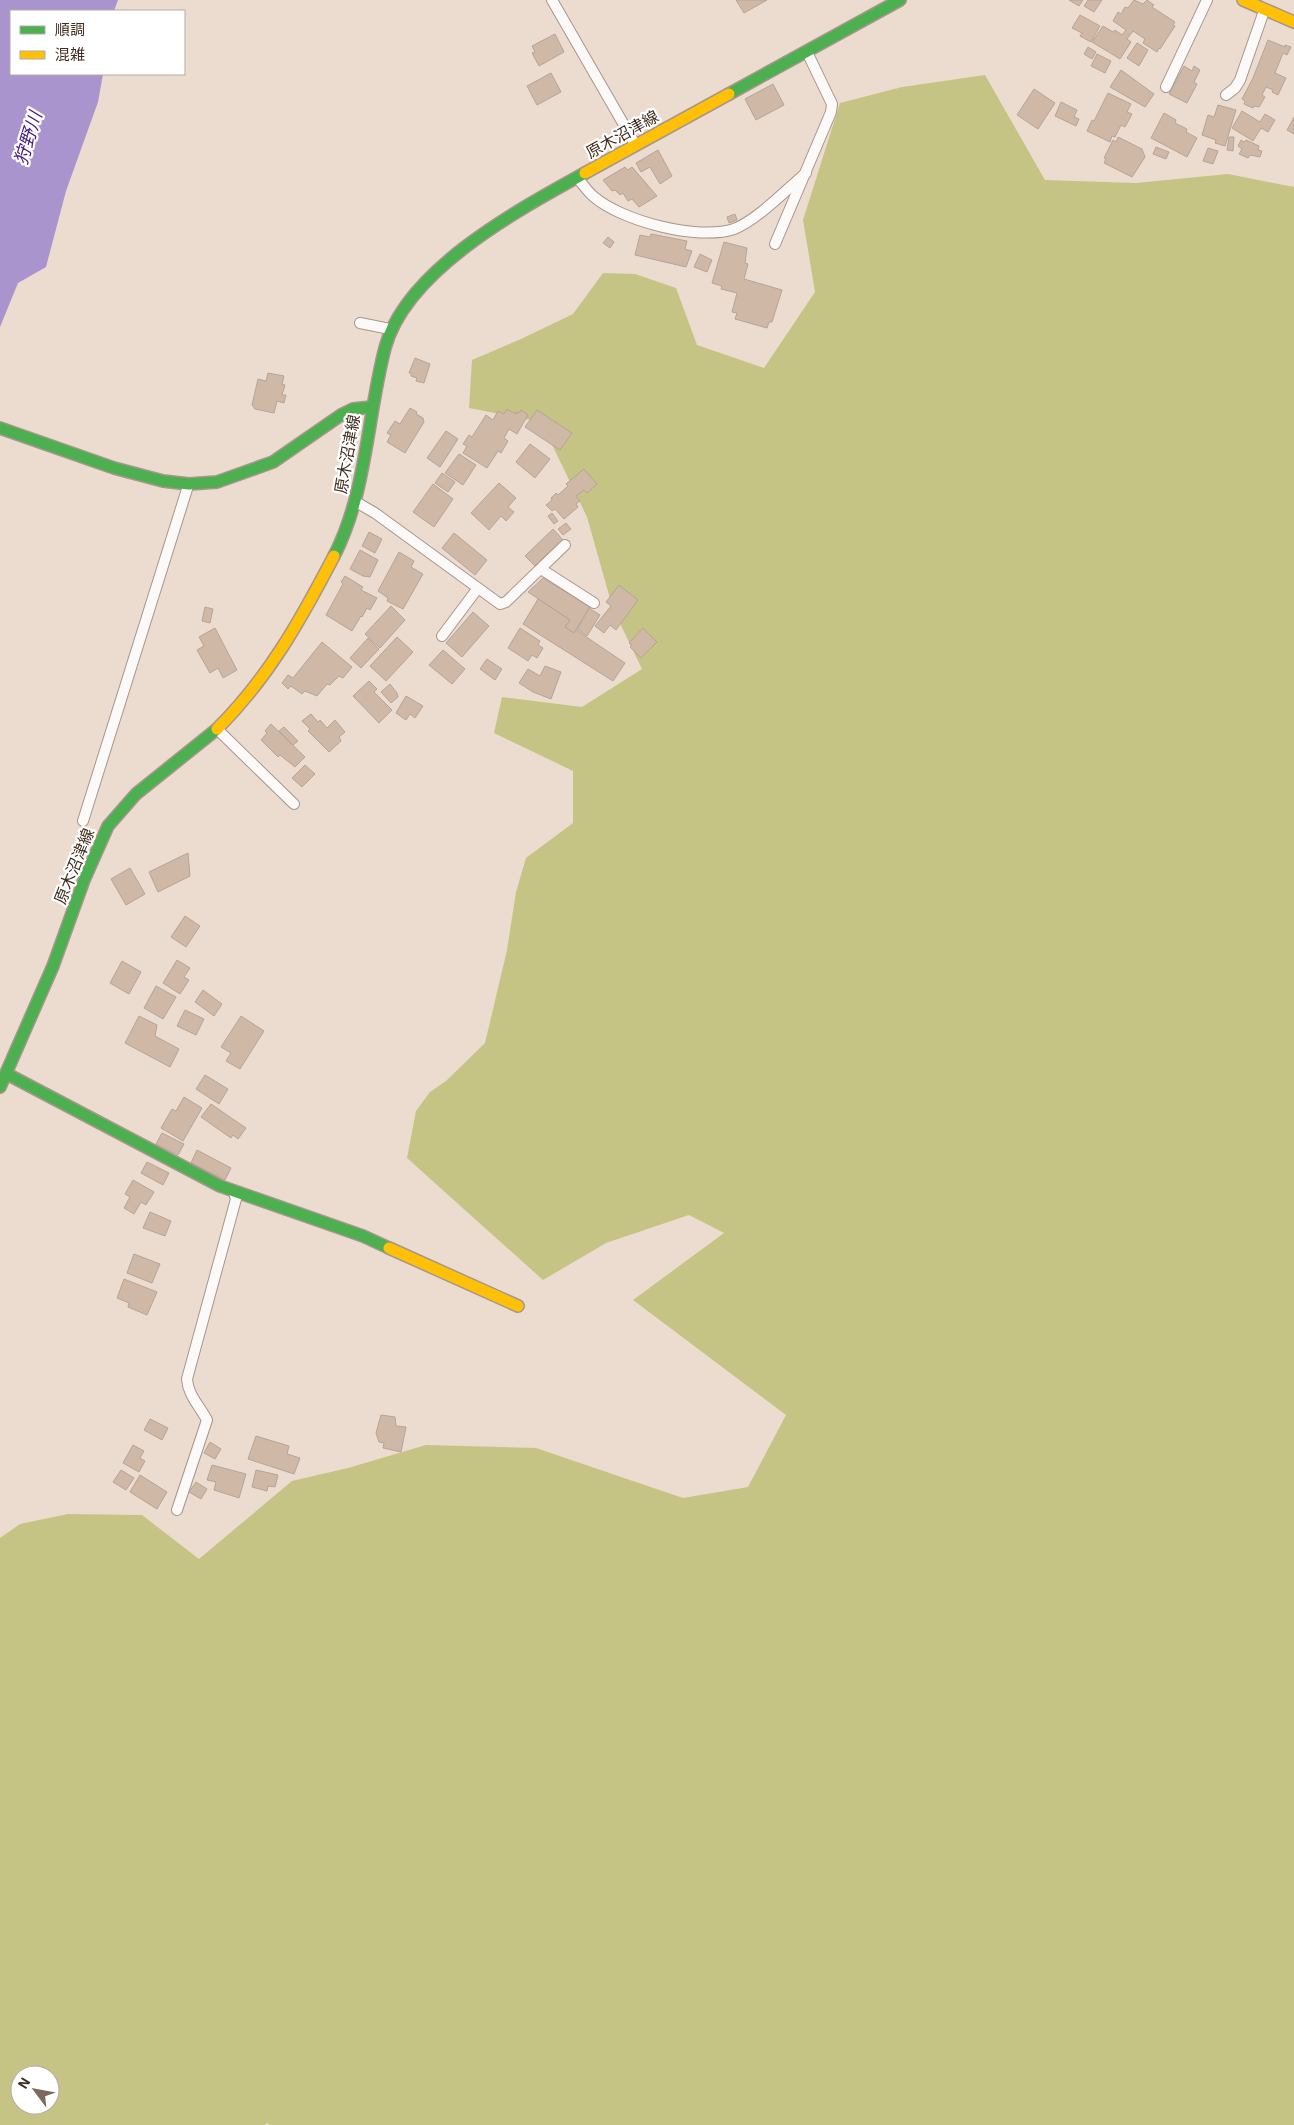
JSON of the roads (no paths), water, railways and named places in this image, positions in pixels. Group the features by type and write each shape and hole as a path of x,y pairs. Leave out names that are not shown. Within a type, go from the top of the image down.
{"main road":[{"name":"原木沼津線","path":"0,1087 53,966 87,872 108,826 136,794 218,729 258,683 287,642 328,569 355,502 384,349 391,329 408,302 457,256 528,205 635,144 900,0"},
{"path":"1243,0 1294,22"},
{"path":"0,428 114,468 184,484 217,482 273,462 341,414 354,409 372,407"},
{"path":"6,1074 220,1186 363,1236 518,1306"}],"lane":[{"path":"552,0 635,144"},
{"path":"1166,88 1207,0"},
{"path":"1226,95 1235,88 1240,80 1265,9"},
{"path":"775,244 831,112 832,104 806,50"},
{"path":"577,178 593,196 612,209 642,223 707,233 736,228 750,220 806,173"},
{"path":"360,323 391,329"},
{"path":"83,821 184,484"},
{"path":"355,502 375,513 500,604 506,602 565,545"},
{"path":"541,569 594,603"},
{"path":"442,636 478,588"},
{"path":"218,729 294,804"},
{"path":"177,1510 207,1420 188,1390 187,1379 236,1199 233,1190"}],"water":[{"name":"狩野川","path":"0,0 118,0 114,10 10,10 10,75 103,75 98,102 66,191 46,267 18,283 0,327"}]}
